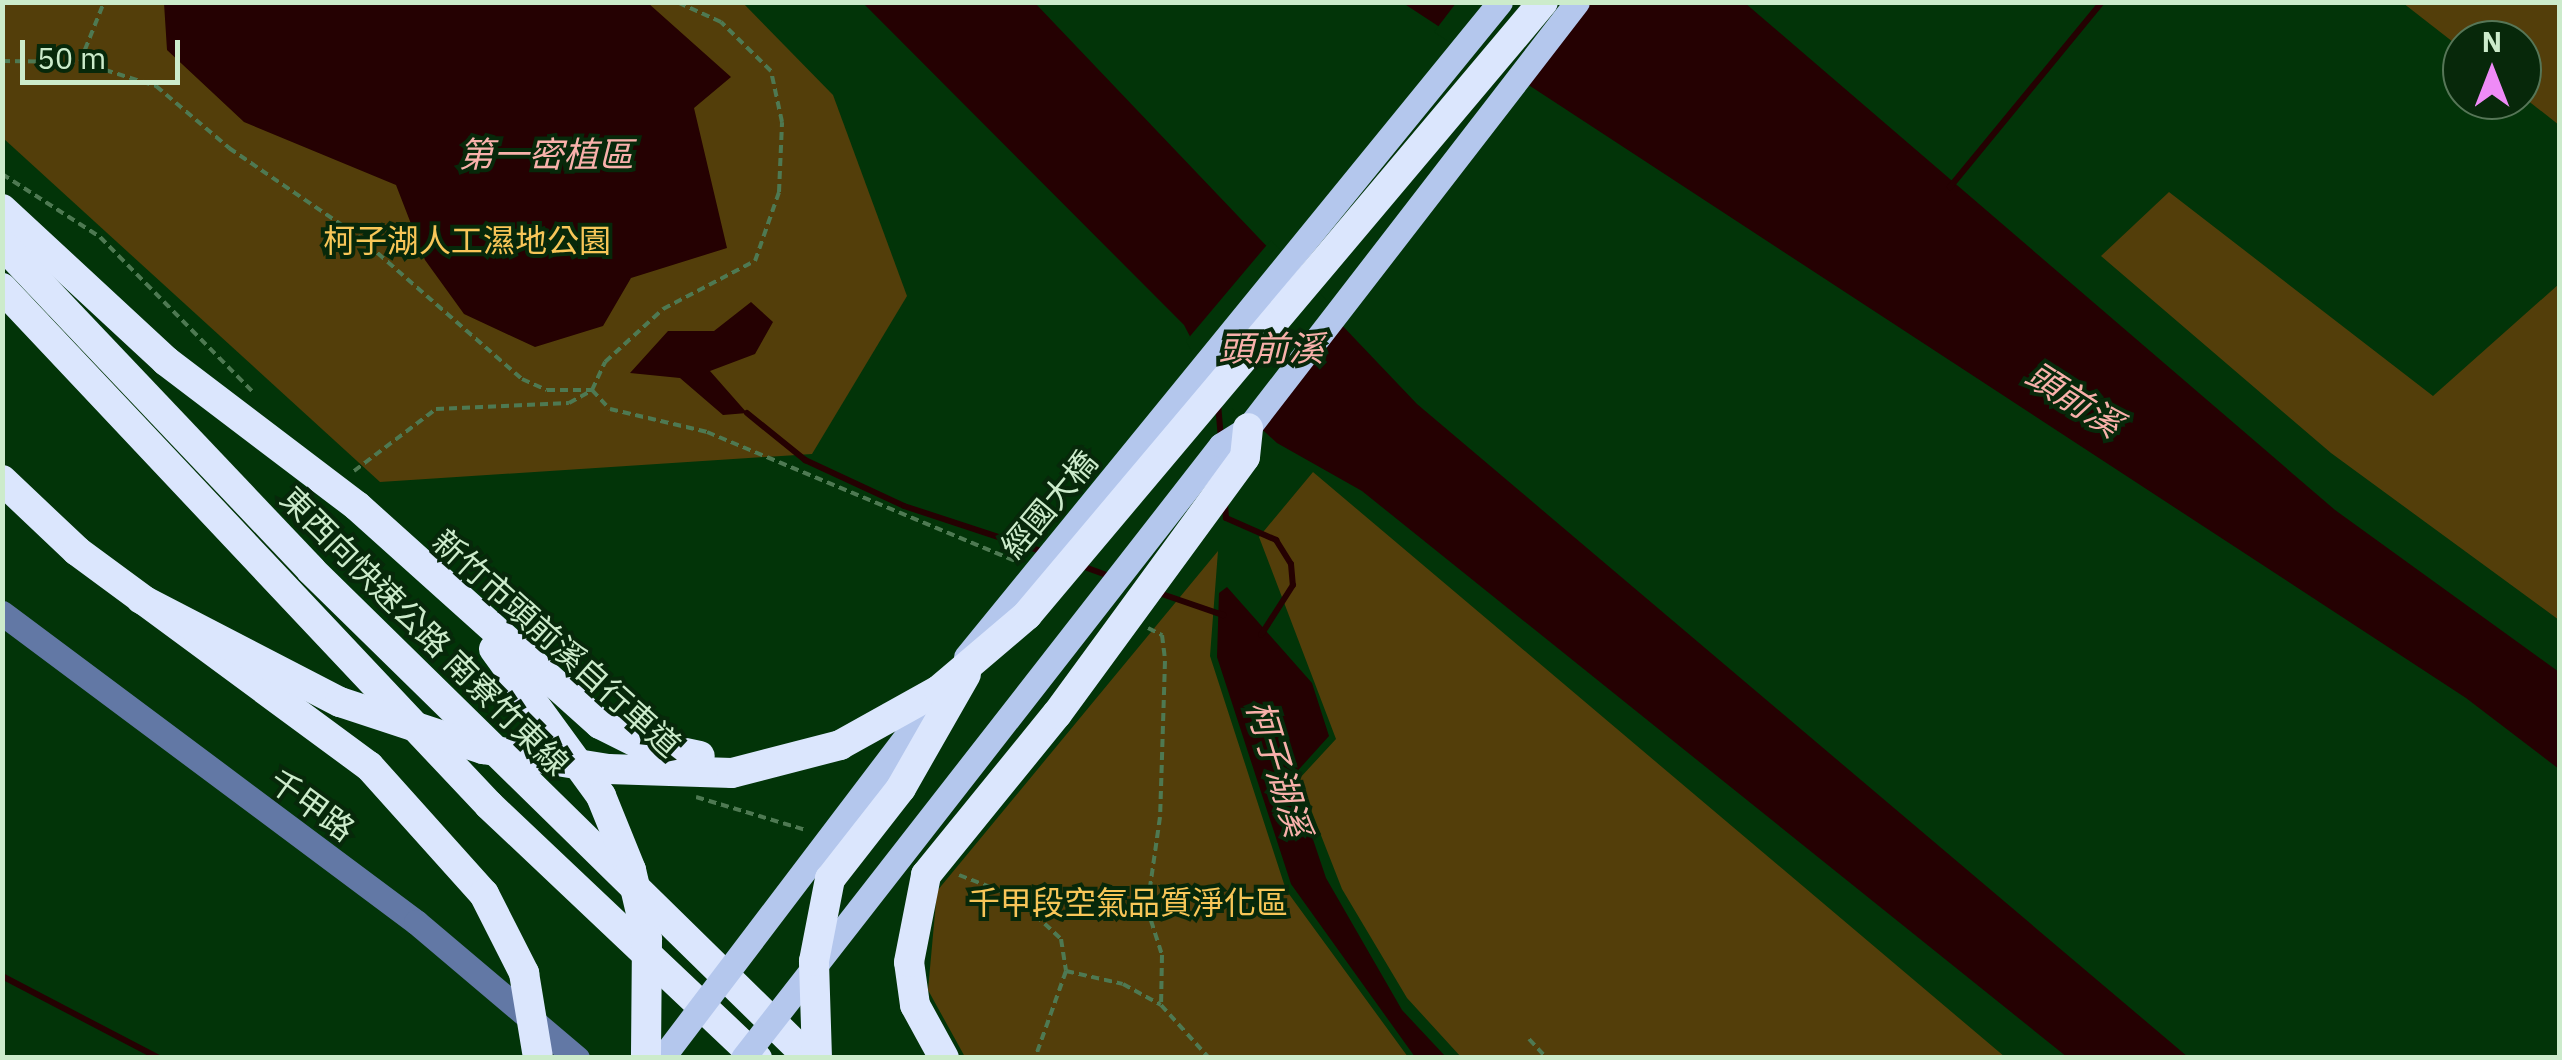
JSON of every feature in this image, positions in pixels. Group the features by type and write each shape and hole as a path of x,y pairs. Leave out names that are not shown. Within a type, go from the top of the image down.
{"highway":[{"path":"141,599 340,702 483,749 608,769 732,772 840,744 939,690 1027,615 1543,2"},
{"path":"2,209 166,360 349,493 600,724 686,755 733,757 848,718 913,684 998,614"},
{"name":"東西向快速公路 南寮竹東線","path":"2,244 311,570 809,1058"},
{"path":"2,288 489,805 757,1058"},
{"path":"944,1058 916,1004 909,962 926,874 1057,714 1233,473 1248,428"},
{"path":"2,480 141,599 369,766 434,829 484,894 524,974 538,1058"},
{"path":"349,493 491,645 601,796 631,870 647,939 646,1058"},
{"path":"817,1058 814,961 830,879 901,788 998,614"}],"main road":[{"name":"經國大橋","path":"662,1058 998,614 1500,2"},
{"path":"743,1058 814,961 1221,445 1248,428 1577,2"}],"street":[{"name":"千甲路","path":"2,613 416,922 577,1058"}],"path":[{"path":"80,62 104,2"},
{"path":"349,493 436,409 519,410 569,403 592,390 605,362 663,310 755,261 779,192 782,122 771,72 721,22 676,2"},
{"path":"2,61 80,62 156,86 228,148 358,236 522,379 547,390 592,390 610,409 707,432 1034,568"},
{"path":"2,174 100,237 266,405"},
{"path":"1142,626 1162,635 1165,660 1147,908 1162,955 1161,1005"},
{"name":"新竹市頭前溪自行車道","path":"692,794 704,804 816,832"},
{"path":"954,874 1042,916 1061,940 1066,970 1035,1058"},
{"path":"1066,970 1123,984 1161,1005 1209,1058"},
{"path":"1529,1038 1547,1058"}],"green space":[{"name":"柯子湖人工濕地公園","path":"2,3 743,3 833,95 907,296 812,454 380,482 3,138"},
{"path":"2403,3 2559,4 2559,125 2542,112 2542,20 2442,20 2442,33"},
{"path":"2169,192 2433,396 2559,284 2559,620 2331,453 2101,256"},
{"path":"1313,472 2005,1057 1461,1057 1407,998 1342,889 1299,779 1336,739 1259,537"},
{"name":"千甲段空氣品質淨化區","path":"1218,551 1210,656 1286,890 1408,1057 965,1057 928,990 937,891"}],"water":[{"name":"第一密植區","path":"164,3 648,3 731,77 694,108 727,248 631,278 603,326 535,347 464,314 425,260 396,185 244,122 167,50"},
{"name":"頭前溪","path":"863,3 1035,3 1417,404 2188,1057 2067,1057 1362,491 1277,443 1217,388 1184,325"},
{"name":"頭前溪","path":"1403,3 1745,3 2335,510 2559,672 2559,769 2466,698"},
{"path":"751,302 773,322 755,354 710,371 747,413 723,415 680,378 630,373 668,331 714,331"},
{"path":"1227,587 1312,683 1329,736 1292,777 1326,878 1402,1010 1446,1057 1415,1057 1291,884 1217,657 1219,593"}],"pier":[{"path":"1456,3 1591,3 1524,90 1434,32"},
{"path":"1271,240 1345,320 1257,431 1213,392 1186,341"}],"waterway":[{"path":"1950,187 2102,2"},
{"name":"柯子湖溪","path":"1218,404 1221,437"},
{"path":"747,413 805,460 904,506 1044,552"},
{"name":"柯子湖溪","path":"1225,504 1226,518 1276,540 1291,564 1293,585 1261,635"},
{"path":"1079,565 1110,576"},
{"path":"1159,593 1223,615"},
{"path":"2,976 159,1058"}]}
